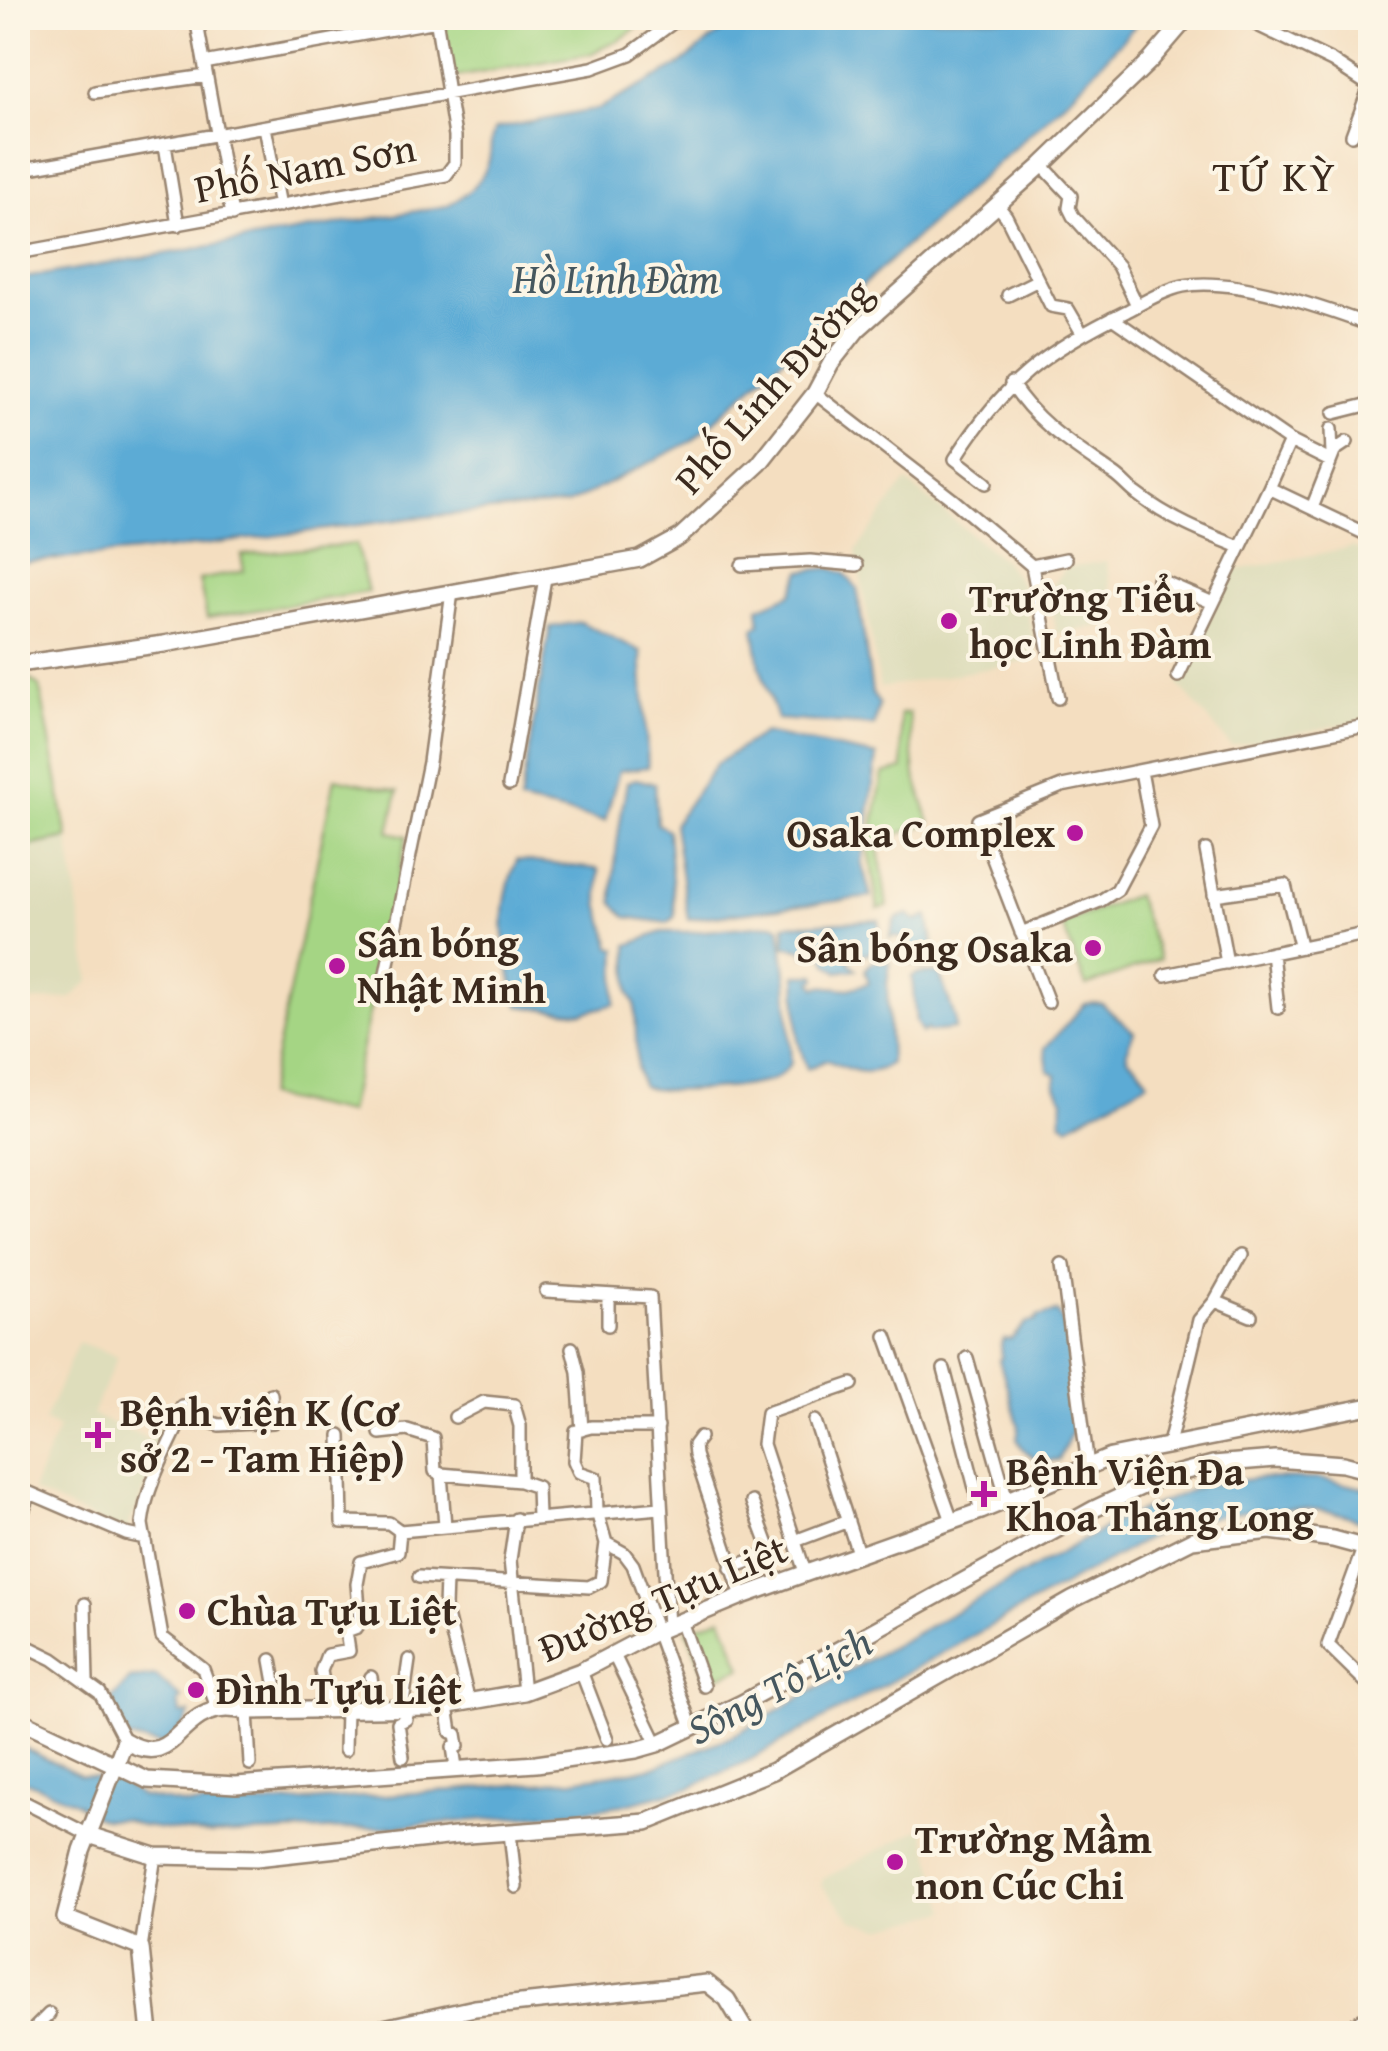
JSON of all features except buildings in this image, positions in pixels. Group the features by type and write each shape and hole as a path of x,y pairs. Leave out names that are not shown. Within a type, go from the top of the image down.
{"street":[{"path":"196,18 232,215"},
{"path":"18,170 592,68 630,54 680,18"},
{"name":"Phố Linh Đường","path":"18,664 164,644 640,560 680,537 758,464 815,393 831,364 858,330 1042,165 1150,61 1188,18"},
{"path":"1244,18 1332,61 1370,86 1352,135"},
{"path":"204,62 436,20"},
{"name":"Phố Nam Sơn","path":"18,254 446,175 455,163 455,136 436,20"},
{"path":"95,92 206,76"},
{"path":"265,127 280,206"},
{"path":"165,144 178,225"},
{"path":"1042,165 1071,196 1070,211 1118,266 1137,306"},
{"path":"997,206 1006,216 1051,306 1068,309 1082,333"},
{"path":"1008,295 1038,280"},
{"path":"986,483 956,459 980,420 1011,383 1082,333 1183,286 1223,286 1273,295 1370,325"},
{"path":"1112,318 1290,441 1332,455"},
{"path":"1011,383 1027,408 1054,434 1136,493 1190,528 1240,547"},
{"path":"815,393 1032,566 1058,698"},
{"path":"1334,413 1370,404"},
{"path":"1312,508 1332,455 1331,429"},
{"path":"1178,676 1290,441"},
{"path":"1332,455 1347,442"},
{"path":"1270,485 1370,536"},
{"path":"1032,566 1066,559"},
{"path":"742,565 810,560 857,565"},
{"path":"509,785 545,578"},
{"path":"1158,579 1213,603"},
{"path":"373,996 384,983 420,812 452,592"},
{"path":"1048,1002 978,820 1062,786 1370,724"},
{"path":"1020,932 1100,901 1117,890 1151,826 1141,771"},
{"path":"1206,850 1227,963"},
{"path":"1214,895 1286,885 1300,946"},
{"path":"1165,976 1370,933"},
{"path":"1272,953 1278,1008"},
{"path":"1169,1444 1199,1320 1215,1301 1240,1256"},
{"path":"1062,1267 1088,1466"},
{"path":"546,1291 650,1297 668,1627 692,1728"},
{"path":"608,1295 608,1325"},
{"path":"1215,1301 1250,1316"},
{"path":"886,1336 952,1521"},
{"path":"572,1348 578,1372 582,1430"},
{"path":"967,1358 1007,1500"},
{"path":"944,1369 981,1511"},
{"path":"804,1572 763,1444 766,1413 852,1384"},
{"path":"18,1642 53,1659 100,1692 124,1740 144,1748 165,1747 196,1719 218,1710 203,1669 162,1637 142,1524 144,1507 183,1410 218,1425 273,1422 271,1394"},
{"path":"454,1417 484,1402 514,1406 520,1426 520,1481"},
{"name":"Đường Tựu Liệt","path":"218,1710 404,1709 447,1706 524,1692 581,1671 668,1627 742,1596 981,1511 1088,1466 1169,1444 1288,1425 1370,1406"},
{"path":"814,1421 858,1553"},
{"path":"419,1578 589,1587 601,1580 606,1543 597,1512 596,1478 580,1472 574,1461 576,1432 591,1427 658,1427"},
{"path":"380,1433 406,1430 429,1434 433,1438 435,1471 441,1474 520,1481 536,1487 538,1517"},
{"path":"340,1435 342,1522 389,1523 400,1531 660,1508"},
{"path":"700,1437 694,1444 695,1455 742,1596"},
{"path":"18,1720 112,1772 190,1785 590,1758 656,1744 742,1704 1094,1510 1160,1478 1213,1464 1275,1459 1343,1464 1370,1471"},
{"path":"441,1474 445,1526"},
{"path":"18,1525 30,1493 126,1534 145,1538"},
{"path":"730,1568 770,1553 752,1502"},
{"path":"516,1519 510,1560 524,1692"},
{"path":"794,1541 848,1521"},
{"path":"328,1708 321,1670 327,1655 349,1651 346,1631 360,1621 357,1584 361,1562 398,1552 400,1531"},
{"path":"18,1799 155,1856 256,1858 647,1822 773,1771 1072,1600 1192,1540 1270,1532 1368,1541 1328,1645 1370,1686"},
{"path":"606,1543 633,1565 704,1686"},
{"path":"446,1580 444,1606 469,1702"},
{"path":"85,1604 88,1682"},
{"path":"613,1654 656,1744"},
{"path":"271,1660 280,1710"},
{"path":"404,1758 398,1723 406,1720 409,1660"},
{"path":"581,1671 608,1739"},
{"path":"371,1677 375,1707"},
{"path":"447,1706 451,1732 456,1734 458,1746 453,1747 456,1768"},
{"path":"345,1750 346,1709"},
{"path":"247,1711 250,1764"},
{"path":"124,1740 65,1918 141,1948"},
{"path":"510,1833 516,1886"},
{"path":"150,2034 141,1948 155,1856"},
{"path":"356,2034 475,2008 708,1983 727,1999 748,2034"},
{"path":"29,2034 49,2014"},
{"path":"1338,2034 1370,2015"}],"shaded area":[{"name":"Trường Tiểu học Linh Đàm","path":"906,481 1005,562 1022,585 1037,657 880,688 856,551"},
{"path":"1353,547 1367,554 1370,572 1370,719 1231,746 1178,684 1232,571"},
{"path":"1106,561 1118,623 1056,634 1049,591 1065,568"},
{"path":"68,838 90,981 71,998 18,1003 18,848"},
{"name":"Bệnh viện K (Cơ sở 2 - Tam Hiệp)","path":"78,1342 118,1356 92,1415 151,1439 158,1425 172,1431 125,1533 32,1491 58,1428 44,1421"},
{"name":"Trường Mầm non Cúc Chi","path":"923,1827 947,1911 882,1928 853,1921 821,1885 823,1879"}],"green space":[{"path":"441,18 650,18 621,39 590,54 450,78"},
{"path":"356,544 368,592 207,618 199,580 244,571 241,555"},
{"path":"29,679 40,687 68,838 18,848 18,680"},
{"path":"909,713 915,775 930,823 878,841 887,907 878,909 869,849 883,774 903,769 900,714"},
{"name":"Sân bóng Nhật Minh","path":"335,778 398,791 389,832 407,836 348,1113 267,1096"},
{"path":"1136,895 1160,959 1086,986 1062,924"},
{"path":"722,1617 742,1668 707,1681 687,1630"}],"water":[{"name":"Hồ Linh Đàm","path":"739,18 1142,18 1073,94 692,441 568,504 18,563 18,279 446,206 478,182 489,160 495,129 598,109 678,66"},
{"path":"830,568 844,573 857,588 872,693 879,704 874,726 777,719 760,667 754,628 760,624 758,608 791,594 801,571"},
{"path":"580,622 641,651 648,767 619,771 605,821 520,802 550,627"},
{"path":"764,733 877,756 862,864 871,897 688,919 674,824 716,764"},
{"path":"636,779 655,784 657,824 668,830 675,916 668,923 626,917 613,902 627,782"},
{"path":"517,860 599,869 599,903 611,947 617,949 615,1004 582,1013 519,1006 504,933 506,898"},
{"path":"908,914 916,921 928,916 936,957 930,966 923,968 906,961 904,939 889,938 896,919"},
{"path":"879,920 877,944 867,954 850,956 849,962 856,969 838,972 827,963 824,954 805,956 803,950 785,946 785,925"},
{"path":"774,924 780,927 787,981 791,1063 787,1068 774,1079 748,1085 687,1090 642,1086 637,1069 635,1004 629,993 628,945 662,932"},
{"path":"872,962 890,963 890,1063 867,1072 827,1060 807,1069 798,1040 796,975 816,975 817,979 812,981 817,988 849,989 869,983 865,970"},
{"path":"940,975 955,1029 927,1029 922,1033 916,1022 912,977"},
{"path":"1102,1004 1134,1032 1127,1057 1148,1082 1068,1126 1061,1121 1063,1100 1056,1075 1048,1070 1045,1048 1084,1005"},
{"path":"1057,1312 1070,1348 1076,1412 1059,1460 1039,1462 1017,1439 1019,1427 999,1360 1004,1339 1011,1339 1037,1317"},
{"path":"1258,1478 1320,1479 1370,1486 1370,1526 1341,1514 1297,1508 1246,1511 1173,1527 748,1761 692,1787 622,1805 372,1828 211,1835 141,1826 124,1819 103,1819 77,1803 18,1778 18,1745 80,1775 118,1780 140,1796 187,1805 267,1804 467,1789 573,1780 651,1768 730,1737 1123,1518 1201,1486"},
{"path":"156,1676 182,1699 178,1701 180,1714 190,1713 164,1746 126,1738 111,1700 130,1679"}],"place":[{"name":"Trường Tiểu học Linh Đàm","path":"949,621"},
{"name":"Osaka Complex","path":"1075,833"},
{"name":"Sân bóng Osaka","path":"1093,948"},
{"name":"Sân bóng Nhật Minh","path":"337,966"},
{"name":"Bệnh viện K (Cơ sở 2 - Tam Hiệp)","path":"98,1435"},
{"name":"Bệnh Viện Đa Khoa Thăng Long","path":"984,1494"},
{"name":"Chùa Tựu Liệt","path":"187,1611"},
{"name":"Đình Tựu Liệt","path":"196,1690"},
{"name":"Trường Mầm non Cúc Chi","path":"895,1862"}],"district":[{"name":"TỨ KỲ","path":"1275,176"}],"water label":[{"name":"Sông Tô Lịch","path":"779,1685"}]}
